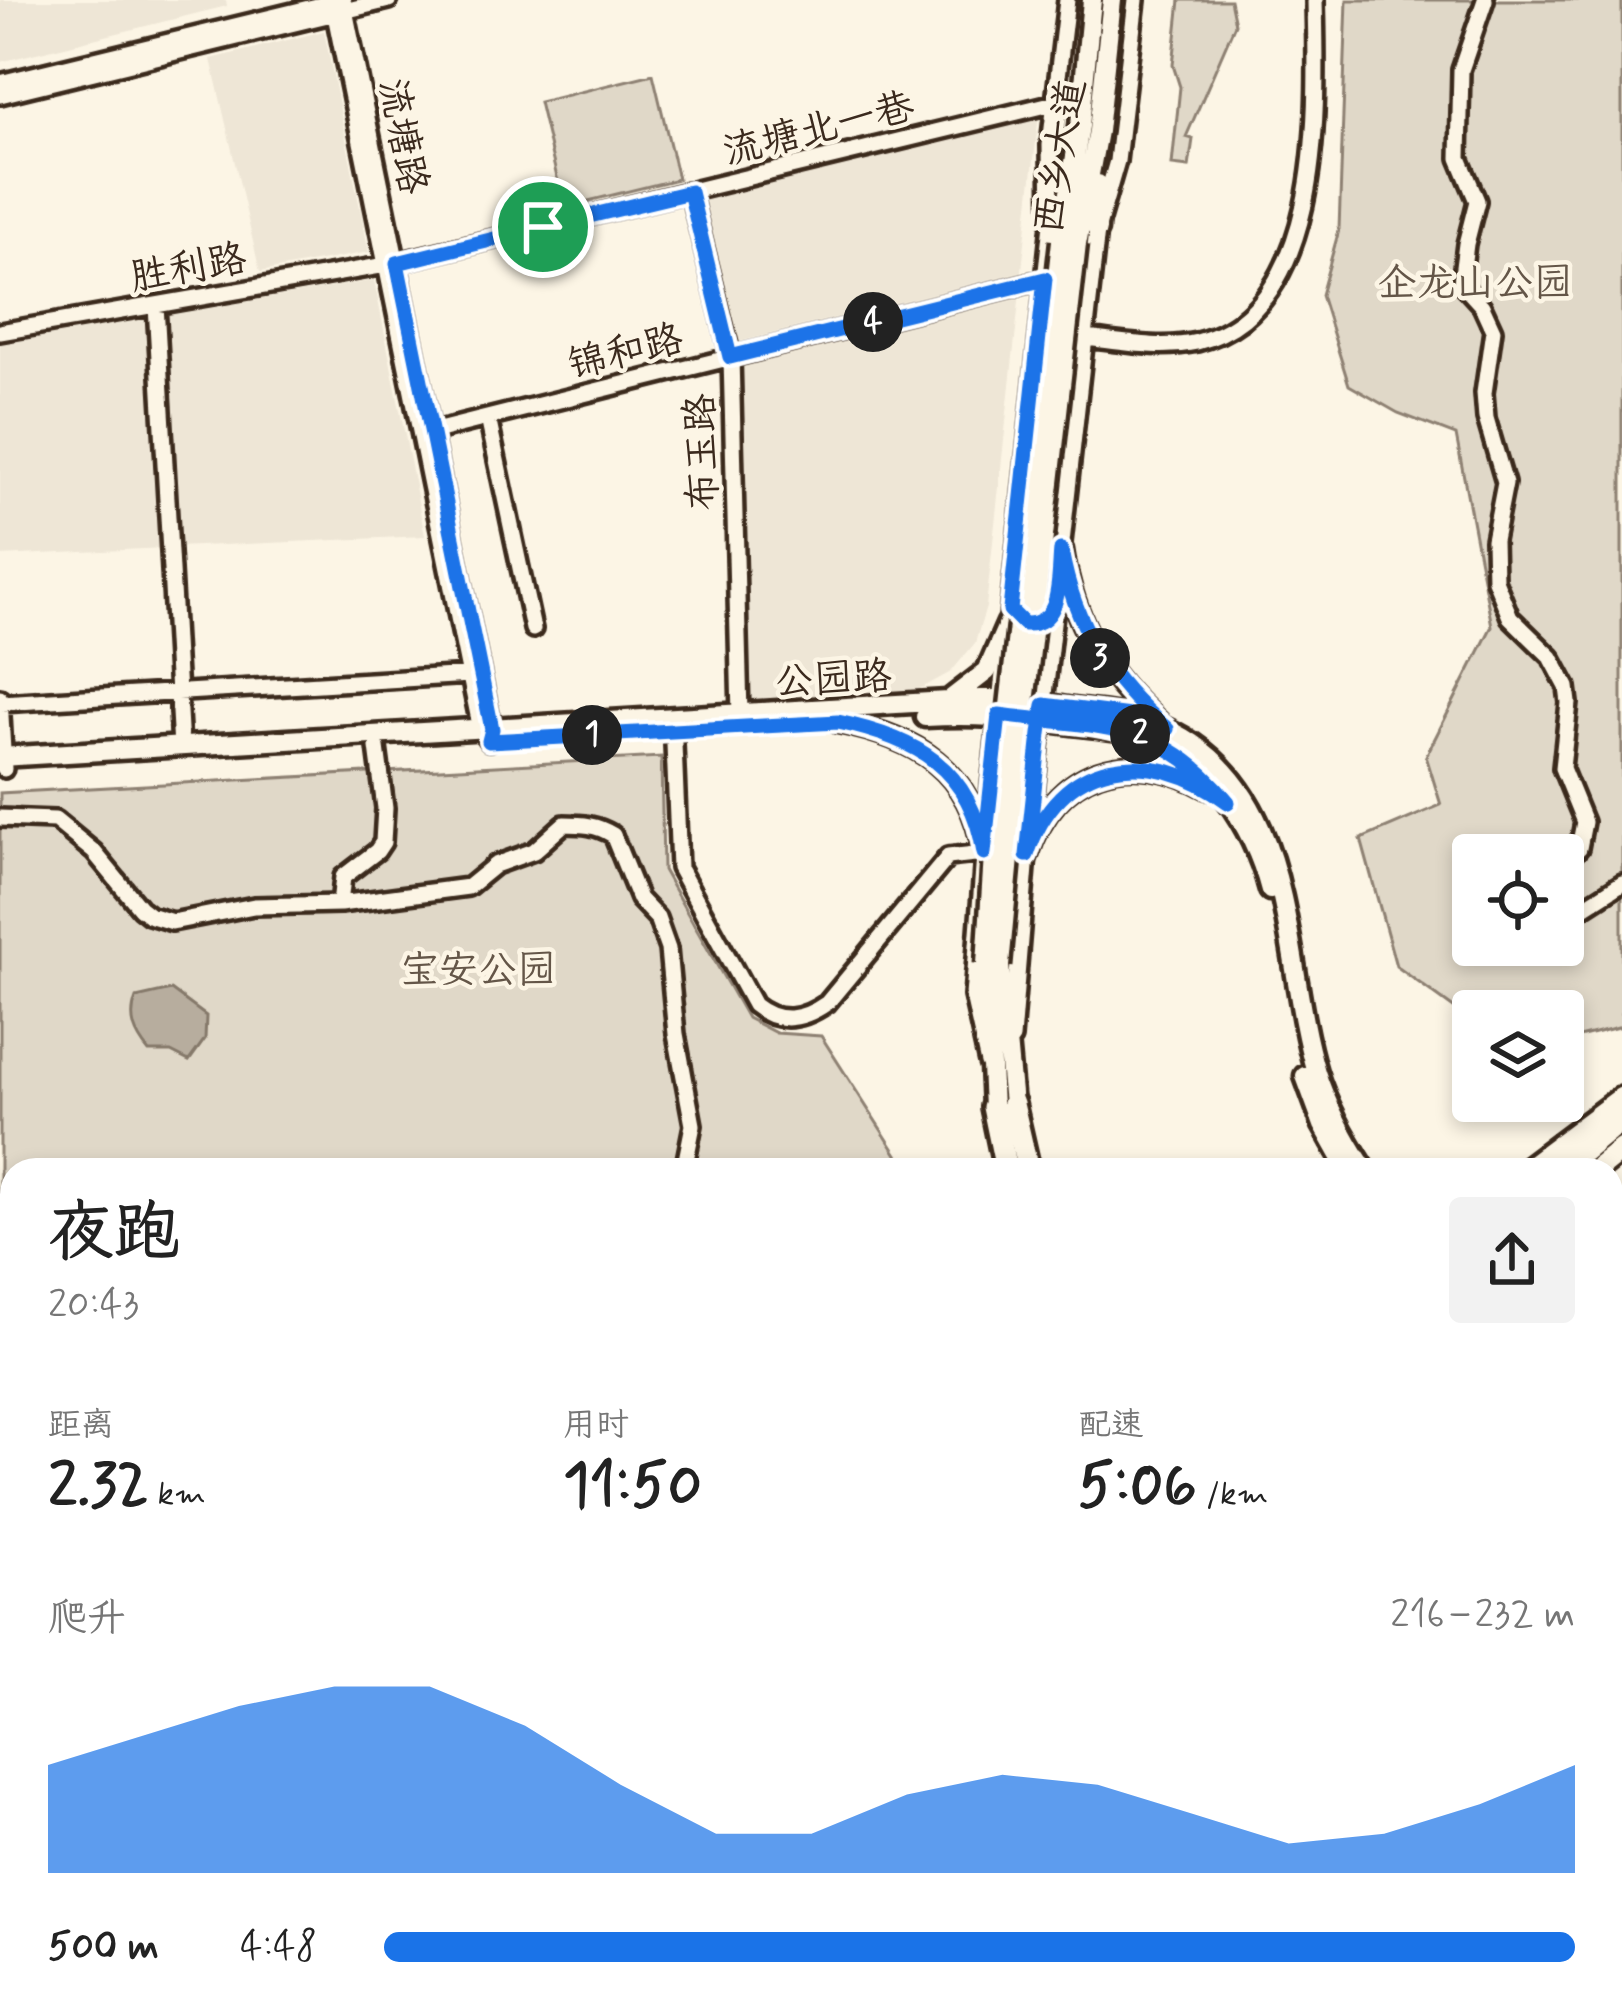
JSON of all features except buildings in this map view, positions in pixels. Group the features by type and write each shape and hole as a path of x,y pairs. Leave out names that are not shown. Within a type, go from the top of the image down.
{"highway":[{"path":"1542,1158 1622,1098"},
{"path":"1004,1106 1006,1158"},
{"path":"1004,1106 1024,1158"},
{"path":"1575,1158 1622,1119"}],"main road":[{"name":"西乡大道","path":"1004,1106 993,965 994,840 1063,236 1089,129 1112,0"},
{"name":"西乡大道","path":"1089,6 1089,129"},
{"path":"1089,129 1097,230"},
{"path":"1061,550 1075,608 1096,652 1124,690 1167,729"},
{"path":"937,704 958,695 987,671 1004,641 1009,616"},
{"name":"公园路","path":"673,725 740,715 937,704 1130,716 1167,729 1226,776 1264,835 1283,892 1315,1068 1330,1109 1358,1158"},
{"name":"公园路","path":"2,763 181,747 838,722 999,707"},
{"name":"公园路","path":"1043,712 1159,741 1198,768 1228,802 1268,880 1301,1062 1323,1125 1341,1158"},
{"path":"838,722 891,736 937,761 965,794 984,853"},
{"name":"公园路","path":"2,763 377,748 487,734"},
{"path":"1027,855 1040,821 1062,793 1106,770 1163,769 1199,783 1228,802"}],"street":[{"path":"0,83 338,4 389,0"},
{"path":"1066,0 1050,145 1063,236 1045,279 984,853 974,996 982,1049 1000,1067 1017,1007 1031,814 1097,230 1117,161 1136,0"},
{"path":"1086,338 1165,345 1202,341 1250,314 1274,286 1291,248 1315,143 1315,0"},
{"path":"1485,0 1460,70 1459,158 1477,201 1461,283 1482,306 1492,330 1485,405 1505,483 1494,540 1495,580 1510,617 1551,657 1567,687 1562,768 1584,822 1582,834"},
{"path":"0,95 338,4"},
{"name":"流塘路","path":"338,4 470,675 487,734"},
{"name":"流塘北一巷","path":"392,264 1055,103"},
{"name":"布玉路","path":"690,192 730,357 740,715"},
{"name":"流塘路","path":"392,264 431,432 487,734"},
{"name":"胜利路","path":"0,332 392,264"},
{"name":"锦和路","path":"431,432 1045,279"},
{"path":"156,305 181,747"},
{"path":"488,418 533,629"},
{"path":"1009,616 1031,625 1044,622 1055,607"},
{"path":"2,763 0,699 470,675"},
{"path":"673,725 679,868 754,1005 768,1016 808,1016 827,1003 948,856 984,853"},
{"path":"340,904 343,877 377,851 386,826 377,748"},
{"path":"989,804 1001,790 1017,790 1029,802 1031,814"},
{"path":"0,818 56,820 94,852 140,908 172,922 254,906 340,904 468,887 495,865 533,851 564,824 586,824 613,835 639,899 657,917 668,949 674,1018 693,1125 686,1158"},
{"path":"1584,907 1622,884"}],"shaded area":[{"path":"0,0 226,0 227,6 0,62"},
{"path":"324,31 369,252 260,272 211,59"},
{"path":"1039,113 1021,279 735,350 697,196"},
{"path":"374,280 425,536 176,547 163,316"},
{"path":"1020,292 986,607 975,643 951,672 918,690 746,700 737,362"},
{"path":"151,318 164,548 0,556 0,344"},
{"path":"171,990 206,1016 205,1039 189,1061 171,1052 149,1052 134,1027 136,998"}],"green space":[{"path":"1180,0 1230,0 1235,24 1186,137 1193,139 1189,167 1172,165 1180,87 1173,65"},
{"name":"企龙山公园","path":"1347,0 1622,0 1622,1026 1584,1036 1584,990 1452,990 1452,1007 1396,966 1361,839 1441,805 1426,756 1492,626 1456,435 1398,413 1349,385 1321,295 1339,230"},
{"path":"653,74 678,179 564,207 539,102"},
{"name":"宝安公园","path":"661,757 663,870 747,1018 776,1033 821,1036 899,1158 0,1158 0,793"}],"route":[{"path":"543,227 397,263 492,729 489,741 838,722 866,728 916,747 954,779 974,812 984,853 999,715 1042,720 1058,722 1124,731 1159,741 1198,768 1228,802 1186,776 1163,769 1106,770 1062,793 1040,821 1027,855 1040,734 1042,720 1044,705 1141,718 1167,729 1124,690 1096,652 1075,608 1061,550 1055,607 1049,617 1039,624 1024,624 1010,610 1045,279 730,357 690,192 543,227"}]}
